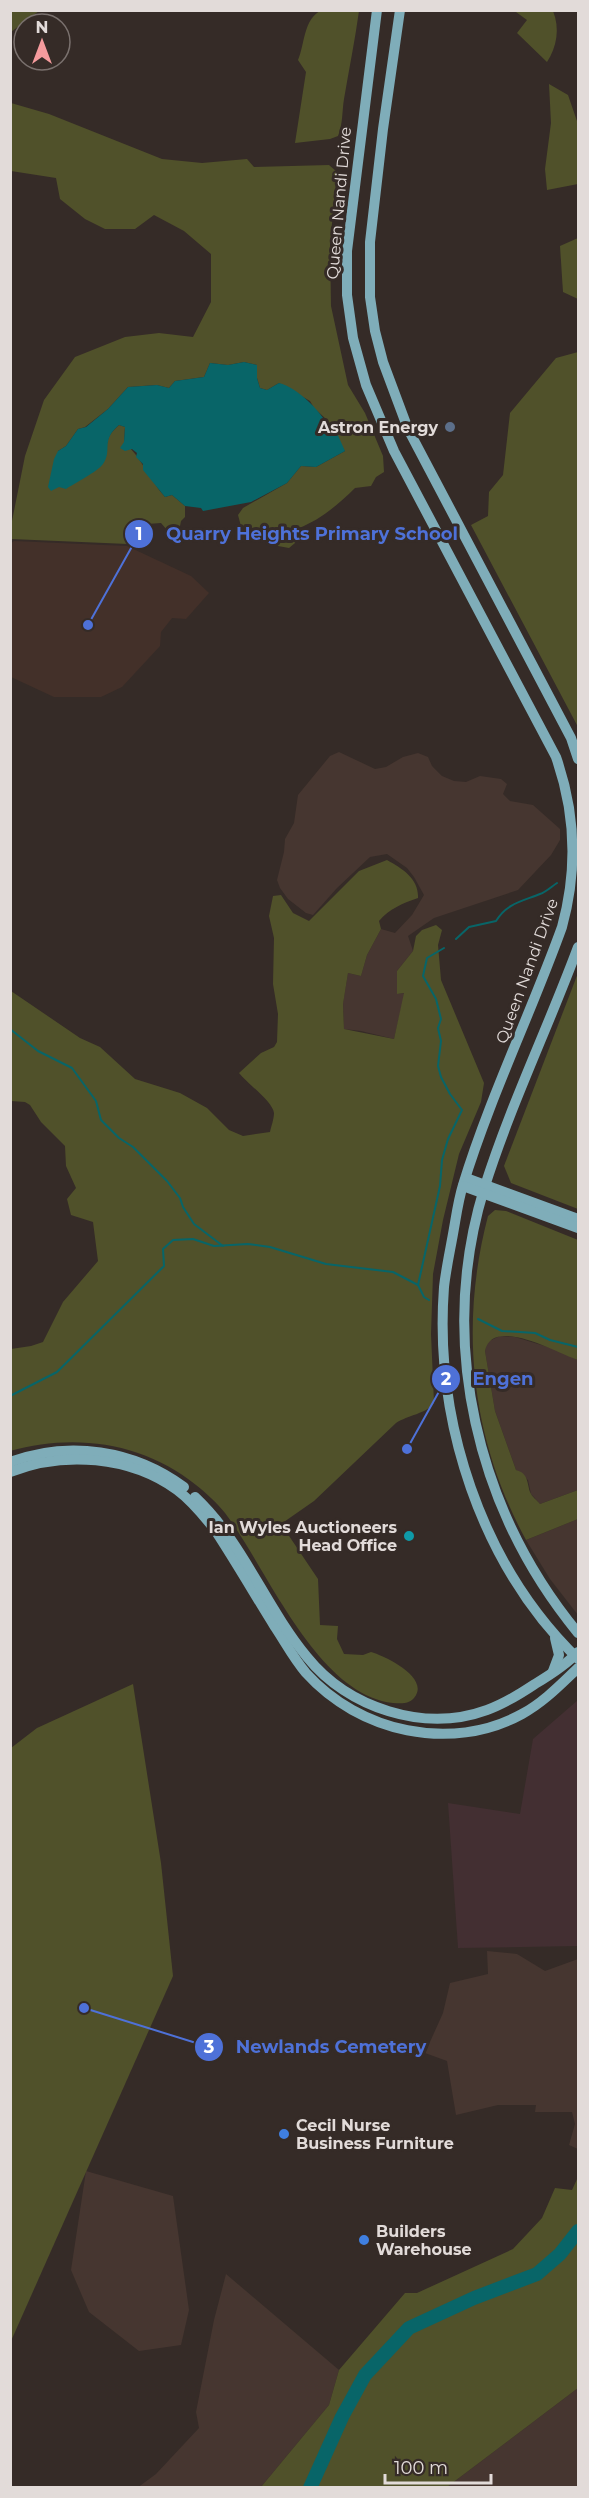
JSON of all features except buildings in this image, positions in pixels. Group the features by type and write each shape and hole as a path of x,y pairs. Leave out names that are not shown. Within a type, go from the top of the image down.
{"main road":[{"name":"Queen Nandi Drive","path":"377,10 347,251 347,296 357,357 370,394 410,482 556,757 568,795 573,836 572,884 562,927 464,1182 446,1276 445,1367 450,1408 462,1460 489,1533 504,1562 554,1636 577,1655"},
{"path":"400,10 370,242 370,297 375,331 383,362 408,429 571,738 579,759"},
{"path":"579,947 484,1190 469,1256 464,1310 467,1376 471,1402 482,1454 496,1494 515,1537 555,1604 579,1633"},
{"path":"464,1182 579,1228"},
{"path":"484,1190 579,1219"},
{"path":"10,1462 41,1453 84,1450 129,1458 169,1476 196,1498 221,1525 307,1658 338,1686 368,1704 429,1719 471,1714 509,1701 577,1655"},
{"path":"10,1472 48,1461 89,1460 117,1464 150,1475 177,1491 199,1510 215,1530 301,1667 346,1707 362,1715 417,1732 467,1733 521,1715 579,1668"},
{"path":"555,1604 579,1621"},
{"path":"551,1674 559,1655 558,1644 554,1636"},
{"path":"558,1687 579,1683"}],"shaded area":[{"path":"14,541 127,546 191,576 209,593 186,619 172,618 161,632 160,646 122,687 101,697 54,697 11,677 10,544"},
{"path":"339,752 375,769 386,767 403,757 418,753 428,757 432,766 442,776 454,781 466,782 480,776 501,779 507,784 503,794 510,801 533,805 560,829 560,840 551,855 518,890 434,918 408,936 413,951 397,971 397,994 405,993 394,1039 344,1029 343,1003 348,973 361,976 367,955 381,929 395,933 412,915 424,895 414,877 407,868 387,854 370,857 337,888 313,915 306,913 288,899 277,880 285,839 294,823 298,795 330,756"},
{"path":"500,1336 515,1337 561,1351 578,1360 578,1490 540,1504 531,1494 528,1480 516,1470 495,1411 485,1351 487,1342"},
{"path":"578,1519 578,1615 550,1579 526,1540"},
{"path":"578,1700 578,1946 458,1948 448,1803 520,1814 533,1739"},
{"path":"487,1951 517,1954 545,1971 578,1959 578,2149 569,2145 575,2124 572,2112 535,2112 536,2105 498,2105 456,2115 447,2061 425,2053 443,2013 450,1983 488,1974"},
{"path":"86,2171 173,2196 189,2310 181,2345 139,2351 89,2312 71,2270"},
{"path":"226,2274 339,2370 329,2405 261,2487 137,2488 156,2474 199,2428 196,2412 214,2320"},
{"path":"578,2388 578,2487 447,2487"}],"green space":[{"path":"11,10 39,10 38,12 12,12 11,32"},
{"path":"322,10 359,11 341,127 338,136 330,139 295,143 306,72 298,60 311,19"},
{"path":"510,11 553,11 556,37 547,62 517,33 527,20 516,12"},
{"path":"549,84 568,95 578,124 578,184 547,190 545,169 551,123"},
{"path":"11,103 49,114 162,159 202,163 247,159 254,167 329,165 337,172 330,244 331,306 348,385 365,413 383,456 384,472 376,477 371,486 355,488 329,511 299,528 295,543 289,548 278,546 266,531 252,534 242,530 238,515 243,508 287,483 301,466 316,467 345,451 330,432 326,419 310,401 279,383 267,390 260,388 257,365 244,362 228,365 210,363 204,377 175,381 169,388 157,385 128,387 108,409 85,427 78,429 66,446 58,451 107,451 107,443 111,434 119,425 125,427 124,442 136,455 159,490 165,497 172,495 185,506 185,517 181,521 179,531 167,530 161,523 147,524 131,530 128,544 11,539 11,526 25,456 44,400 75,357 125,337 159,333 193,337 211,302 211,254 184,231 154,215 135,229 105,229 85,219 60,199 56,178 11,171"},
{"path":"578,238 578,299 563,292 560,246"},
{"path":"578,352 578,727 471,525 488,516 489,492 503,475 510,413 556,358"},
{"path":"387,860 413,880 418,891 418,898 397,907 379,921 381,929 367,955 361,976 348,973 343,1004 344,1029 394,1039 404,993 397,994 397,971 413,951 416,936 422,930 436,925 442,930 438,945 441,980 484,1083 481,1102 459,1154 433,1274 431,1334 434,1403 426,1410 396,1423 314,1501 281,1524 318,1579 320,1625 338,1626 337,1639 344,1654 363,1655 371,1652 378,1654 412,1676 418,1690 409,1702 401,1703 365,1695 340,1677 317,1653 296,1625 225,1513 204,1491 175,1470 154,1459 107,1445 59,1443 10,1451 11,1349 43,1342 63,1302 98,1261 93,1222 71,1215 67,1199 76,1188 66,1166 65,1146 41,1122 30,1105 25,1102 11,1101 11,991 80,1038 100,1047 135,1079 180,1093 207,1108 229,1130 243,1136 270,1132 273,1109 239,1073 261,1053 274,1047 277,1042 278,1014 273,984 274,938 269,916 273,896 281,895 293,913 309,921 359,871"},
{"path":"578,973 578,1209 511,1183 504,1166"},
{"path":"495,1210 506,1211 578,1240 578,1360 512,1336 500,1336 490,1341 485,1351 495,1411 516,1470 525,1476 531,1494 540,1504 578,1490 578,1519 526,1540 507,1502 493,1462 482,1422 476,1382 473,1341 474,1299 479,1258 488,1216"},
{"path":"133,1684 161,1863 173,1976 11,2341 11,1748 37,1728"},
{"path":"578,2177 578,2388 447,2487 261,2487 329,2405 339,2370 405,2293 417,2293 513,2249 542,2218 555,2188 572,2190"}],"water":[{"path":"244,362 257,365 260,388 267,390 279,383 302,395 322,417 330,431 336,431 345,451 316,467 301,466 287,483 251,502 203,511 201,508 185,506 172,495 165,497 143,470 143,464 136,457 137,453 132,449 125,451 120,448 124,442 125,427 119,425 110,436 106,459 100,467 66,489 59,487 51,491 48,487 58,451 66,446 78,429 86,427 108,409 128,387 157,385 169,388 175,381 204,377 210,363 228,365"}],"waterway":[{"path":"456,939 469,927 496,921 510,906 542,893 557,883"},
{"path":"429,1300 424,1297 418,1285 440,1186 442,1160 448,1139 462,1110 441,1077 438,1066 441,1041 438,1028 441,1019 436,999 423,976 427,958 444,948"},
{"path":"10,1029 38,1051 72,1068 96,1101 101,1120 119,1138 133,1147 167,1181 180,1198 194,1224 223,1246"},
{"path":"10,1396 57,1372 164,1266 163,1249 173,1240 193,1239 214,1246 248,1244 270,1247 326,1264 393,1272 418,1285"},
{"path":"478,1319 502,1331 535,1333 550,1340 578,1347"},
{"path":"310,2488 342,2417 365,2375 409,2328 474,2298 537,2274 560,2254 578,2231"}],"place":[{"name":"Astron Energy","path":"450,427"},
{"name":"Quarry Heights Primary School","path":"88,625"},
{"name":"Engen","path":"407,1449"},
{"name":"Ian Wyles Auctioneers Head Office","path":"409,1536"},
{"name":"Newlands Cemetery","path":"84,2008"},
{"name":"Cecil Nurse Business Furniture","path":"284,2134"},
{"name":"Builders Warehouse","path":"364,2240"}]}
